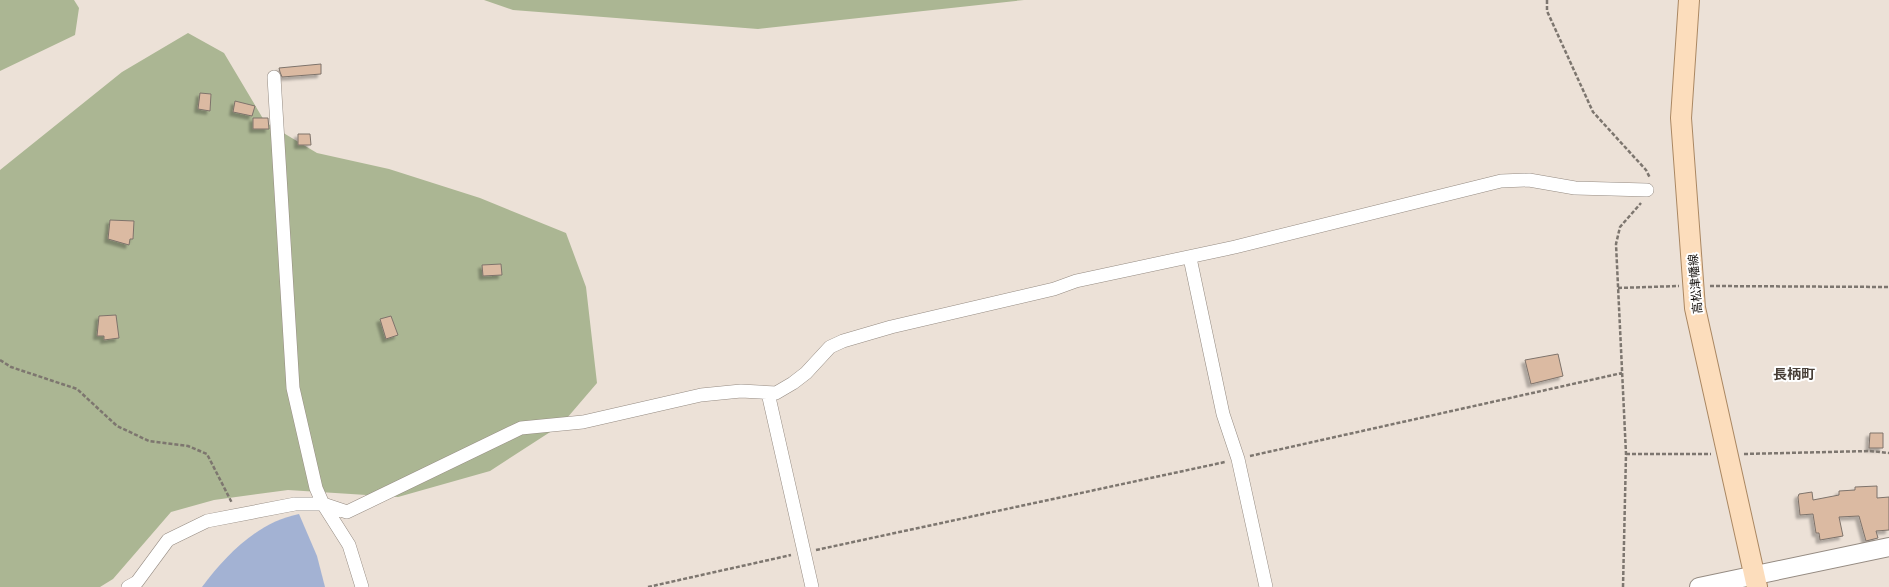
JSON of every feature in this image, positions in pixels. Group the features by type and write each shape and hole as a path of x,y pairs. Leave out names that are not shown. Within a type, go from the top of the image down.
{"main road":[{"name":"高松津幡線","path":"1690,0 1681,118 1695,308 1756,581"}],"street":[{"path":"274,77 293,388 316,488 323,504 349,545 362,587"},
{"path":"128,587 137,582 168,540 207,521 295,504 323,504 348,512 521,428 583,422 701,395 741,392 776,393 793,383 830,347 843,340 891,327 1054,289 1076,282 1190,258 1501,181 1529,180 1575,188 1647,190"},
{"path":"1190,258 1223,414 1238,459 1266,587"},
{"path":"768,393 812,587"},
{"path":"1699,587 1756,581 1889,547"}],"path":[{"path":"1547,0 1547,11 1593,112 1646,170 1651,180 1642,201 1620,227 1616,244 1626,454 1623,587"},
{"path":"1618,288 1694,286 1889,287"},
{"path":"0,360 11,367 78,389 117,426 149,441 188,446 207,454 238,516"},
{"path":"648,587 1238,459 1622,373"},
{"path":"1626,454 1728,454 1870,451 1889,453"}],"green space":[{"path":"0,0 74,0 79,8 75,35 0,71"},
{"path":"484,0 1024,0 758,29 513,10"},
{"path":"188,33 224,53 265,122 317,153 389,169 480,198 566,233 586,287 597,383 561,425 490,471 398,497 288,490 214,500 171,512 113,579 100,587 0,587 0,170 122,72"}],"water":[{"path":"299,514 317,556 325,587 202,587 232,552 257,532 284,518"}],"building":[{"path":"321,64 321,74 282,77 279,68"},
{"path":"200,93 211,94 210,111 198,109"},
{"path":"235,101 255,106 252,116 233,112"},
{"path":"253,118 268,118 269,129 253,129"},
{"path":"298,134 310,134 311,145 298,145"},
{"path":"110,220 134,221 133,239 130,239 129,245 108,239"},
{"path":"501,264 502,275 483,276 482,265"},
{"path":"116,315 119,338 104,340 104,336 97,336 99,316"},
{"path":"391,316 398,335 386,339 380,319"},
{"path":"1558,354 1563,376 1531,384 1525,360"},
{"path":"1870,433 1883,433 1883,448 1869,448"},
{"path":"1877,486 1877,498 1889,497 1889,530 1876,531 1878,538 1866,541 1859,516 1839,517 1843,536 1820,540 1819,533 1816,533 1813,514 1800,515 1799,494 1812,492 1813,500 1839,495 1839,491 1855,490 1855,487"}],"district":[{"name":"長柄町","path":"1794,373"}]}
